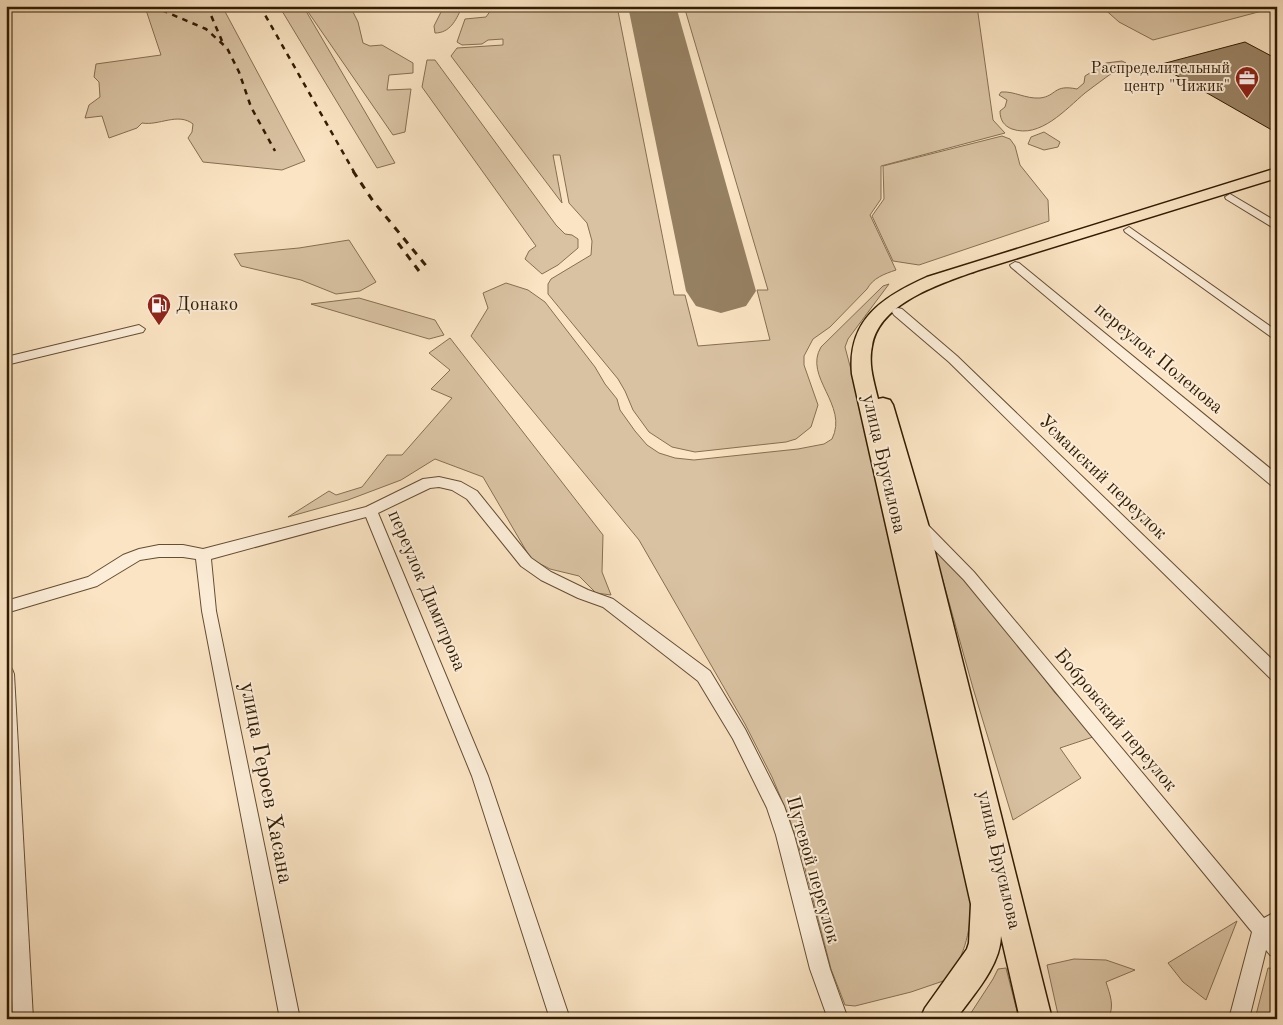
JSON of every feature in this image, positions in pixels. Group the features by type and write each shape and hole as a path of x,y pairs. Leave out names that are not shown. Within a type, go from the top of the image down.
{"main road":[{"name":"улица Брусилова","path":"936,1019 979,959 985,943 986,904 862,374 860,354 863,338 872,323 888,306 917,288 1005,258 1277,173"},
{"name":"улица Брусилова","path":"1036,1019 917,524 873,370 875,345 887,323 898,312 930,294 1015,265 1277,183"}],"street":[{"path":"1230,197 1277,227"},
{"path":"1129,230 1277,337"},
{"name":"переулок Поленова","path":"1015,265 1277,482"},
{"name":"Усманский переулок","path":"898,312 953,359 1277,674"},
{"path":"6,361 139,329"},
{"name":"Путевой переулок","path":"370,511 428,483 439,482 456,486 472,495 526,562 546,576 583,594 608,603 704,676 739,734 775,806 785,835 820,969 838,1019"},
{"name":"переулок Димитрова","path":"6,607 92,582 128,559 140,555 159,550 182,551 203,555 370,511 480,776 560,1019"},
{"name":"Бобровский переулок","path":"917,524 969,576 1269,925 1277,948"},
{"name":"улица Героев Хасана","path":"203,555 209,611 290,1019"},
{"path":"6,674 24,1019"},
{"path":"1239,1019 1269,925"}],"shaded area":[{"path":"141,6 222,6 305,161 282,170 203,162 188,138 192,132 193,124 187,121 175,119 155,123 142,123 137,128 109,138 102,116 85,118 89,105 100,97 99,82 94,77 96,64 161,55 146,10"},
{"path":"279,6 303,6 395,163 377,168"},
{"path":"304,6 350,6 358,22 363,43 370,46 382,45 413,63 413,73 389,75 387,90 411,89 405,132 393,135"},
{"path":"444,6 490,6 482,9 461,9 455,21 445,31 435,33 434,26"},
{"path":"499,6 617,6 674,295 685,295 698,346 770,340 757,290 768,290 684,6 977,6 993,120 1005,133 881,166 881,199 870,215 896,270 876,279 830,327 813,339 804,356 804,365 818,405 811,427 796,439 786,442 695,452 672,447 649,432 633,410 618,379 548,294 548,284 551,279 591,255 592,241 587,223 569,203 560,155 553,155 562,203 451,56 457,48 503,45 503,39 488,40 482,44 462,45 457,42 465,19 486,17 491,10"},
{"path":"1101,6 1277,7 1153,40 1119,22"},
{"path":"427,60 435,60 556,225 565,234 572,235 578,239 578,248 558,265 542,274 525,259 529,251 536,246 422,87"},
{"path":"1122,61 1126,63 1085,93 1052,121 1042,126 1033,130 1022,131 1009,128 1002,120 1000,111 1005,107 1007,100 999,95 1001,92 1040,98 1063,88 1077,89 1084,83 1085,76 1106,63"},
{"path":"1044,132 1060,142 1058,147 1044,150 1028,144 1031,137"},
{"path":"1002,136 1010,139 1015,146 1020,165 1048,200 1049,221 919,265 893,261 872,216 884,199 883,166"},
{"path":"349,240 376,282 360,291 336,294 301,280 241,266 234,254 299,248"},
{"path":"506,283 528,290 545,302 595,367 617,399 620,410 647,445 659,453 675,458 694,460 798,449 824,444 832,439 836,427 835,414 818,369 817,358 821,347 883,286 889,284 848,339 845,347 859,400 970,898 970,920 966,940 959,960 949,979 911,992 855,1006 845,1005 831,969 802,857 789,817 772,777 745,724 639,540 471,336 488,308 483,293"},
{"path":"359,298 435,320 444,335 429,339 311,304"},
{"path":"450,338 603,535 602,572 611,595 596,593 579,576 550,569 531,559 483,477 435,459 401,480 348,500 288,517 329,491 336,495 362,487 387,455 402,455 452,398 431,389 450,370 429,353"},
{"path":"942,543 1055,693 1096,736 1060,748 1081,778 1013,820 973,688 933,545"},
{"path":"1237,921 1206,1000 1183,982 1168,963"},
{"path":"1074,959 1106,960 1135,970 1106,982 1111,1005 1108,1019 1059,1019 1047,965"},
{"path":"1006,968 1019,1019 967,1019 998,969"},
{"path":"1268,968 1277,969 1277,1019 1255,1019"}],"building":[{"name":"Распределительный центр \"Чижик\"","path":"1245,42 1277,59 1277,133 1158,65"}],"runway":[{"path":"652,6 721,291"}],"railway":[{"path":"152,6 206,29 227,48 239,72 251,107 275,151"},
{"path":"207,6 222,41"},
{"path":"260,6 354,172"},
{"path":"353,171 373,201 428,268"},
{"path":"398,243 419,271"}],"place":[{"name":"Распределительный центр \"Чижик\"","path":"1247,99"},
{"name":"Донако","path":"159,326"}]}
